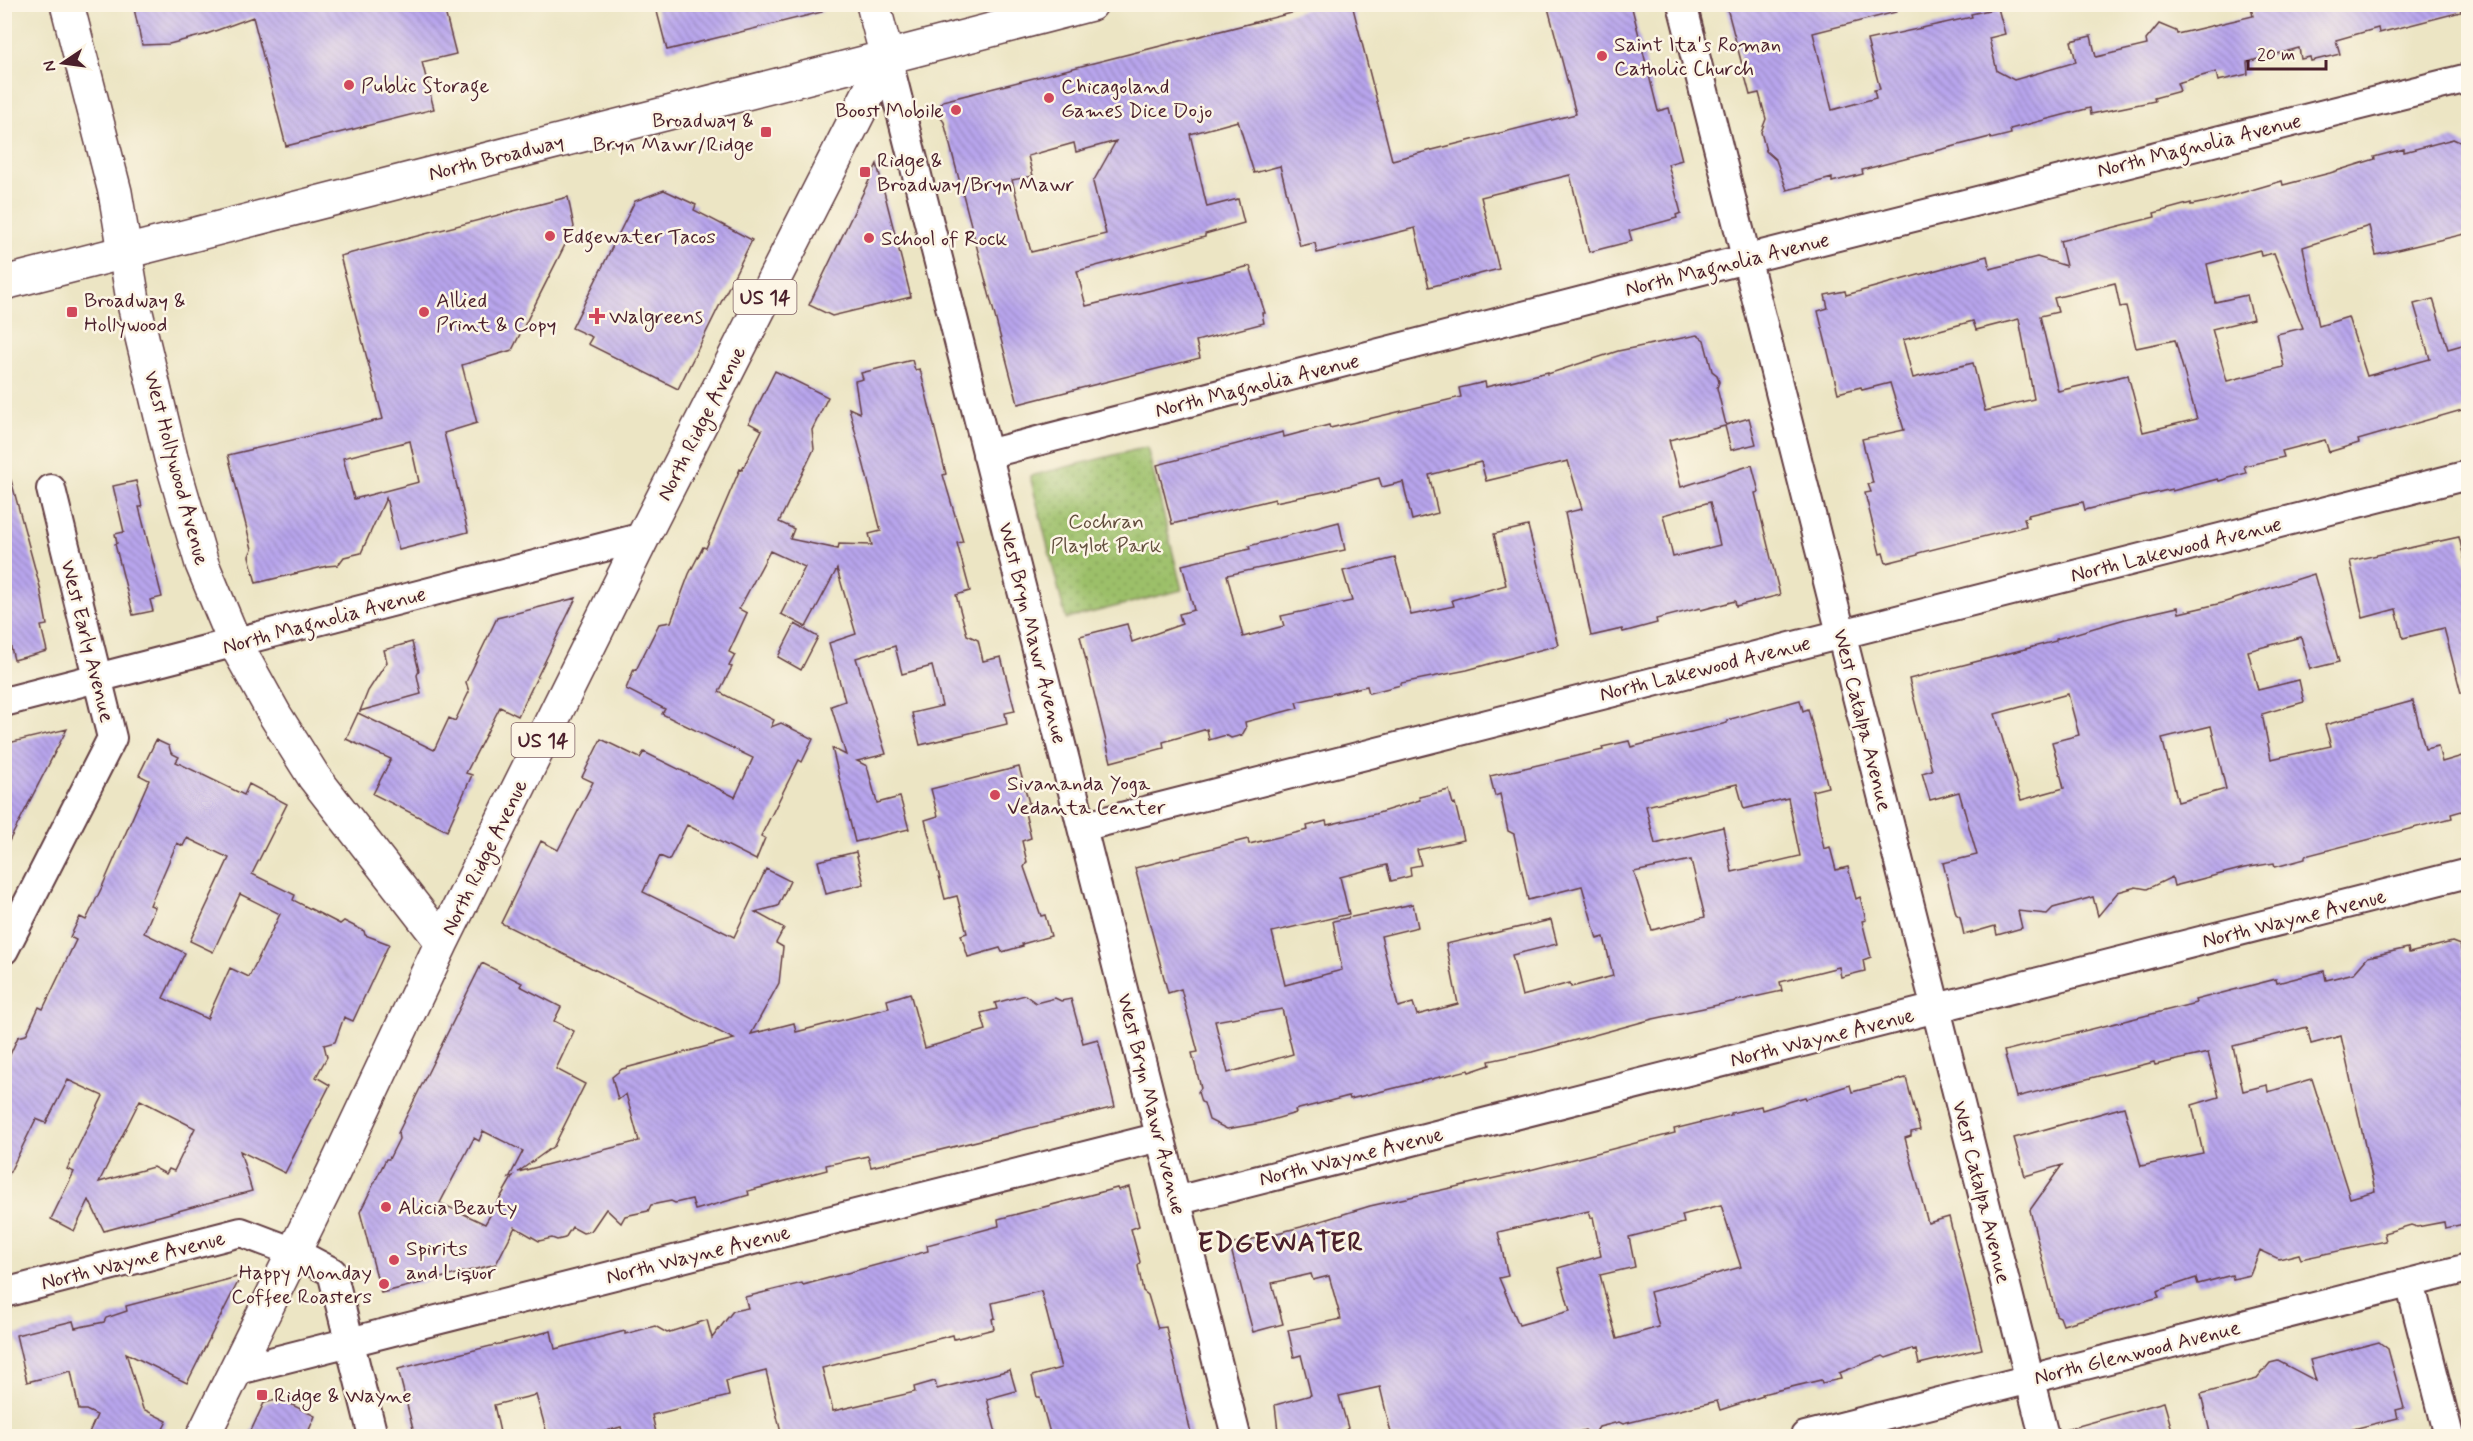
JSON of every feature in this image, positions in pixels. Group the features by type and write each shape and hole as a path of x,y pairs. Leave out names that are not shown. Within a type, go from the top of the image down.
{"main road":[{"name":"West Hollywood Avenue","path":"67,4 115,192 132,300 184,506 202,564 235,643 275,716 314,777 442,942"},
{"name":"West Bryn Mawr Avenue","path":"873,4 887,57"},
{"name":"North Broadway","path":"4,283 1091,4"},
{"name":"North Ridge Avenue","path":"202,1437 294,1252 442,942 643,537 887,57"}],"street":[{"name":"West Catalpa Avenue","path":"1682,4 2044,1437"},
{"name":"West Bryn Mawr Avenue","path":"887,57 1236,1437"},
{"name":"North Magnolia Avenue","path":"987,454 1746,259 2469,78"},
{"name":"North Lakewood Avenue","path":"1082,827 2469,475"},
{"name":"West Early Avenue","path":"4,950 112,738 51,489"},
{"name":"North Magnolia Avenue","path":"4,702 643,537"},
{"name":"North Wayne Avenue","path":"1176,1201 2469,873"},
{"name":"North Wayne Avenue","path":"235,1371 1160,1137"},
{"name":"North Wayne Avenue","path":"4,1293 241,1232 294,1252"},
{"path":"294,1252 332,1272 373,1437"},
{"name":"North Glenwood Avenue","path":"1805,1437 2469,1268"},
{"path":"2410,1283 2450,1437"}],"green space":[{"name":"Cochran Playlot Park","path":"1147,447 1182,590 1066,619 1030,476"}],"building":[{"name":"Public Storage","path":"133,4 443,4 456,54 422,62 434,109 286,146 253,17 204,35 169,44 142,45"},
{"path":"655,4 821,4 822,12 667,50"},
{"path":"1327,4 1352,4 1392,160 1576,114 1547,4 1631,4 1658,111 1669,108 1682,160 1668,164 1681,213 1676,215 1677,218 1629,231 1632,241 1589,252 1570,175 1481,197 1499,269 1429,287 1415,228 1317,253 1315,243 1300,246 1280,166 1254,173 1238,121 1190,134 1207,207 1238,199 1244,223 1205,234 1205,237 1077,271 1086,306 1250,266 1265,313 1262,313 1264,323 1196,341 1200,358 1018,404 944,122 936,111 943,101","holes":["1116,141 1093,182 1106,234 1031,252 1012,180 1033,176 1028,156 1074,143 1076,152"]},
{"path":"1726,4 1895,4 1896,12 1813,33 1832,110 1876,98 1874,90 1880,89 1867,40 1972,17 1971,14 1998,8 2005,34 1989,38 1997,71 2014,80 2076,62 2071,41 2091,36 2096,57 2147,45 2146,40 2159,24 2176,31 2177,34 2253,16 2250,4 2460,4 2461,12 2379,33 2378,28 2336,40 2340,54 2311,61 2310,57 2301,59 2299,48 2247,62 2248,74 2218,81 2216,72 2177,83 2180,91 2154,98 2155,101 2091,114 2090,108 2010,129 2011,134 1991,139 1990,137 1862,170 1863,174 1832,182 1832,178 1787,190 1776,160 1766,151 1761,132 1766,119 1759,93 1750,95"},
{"path":"2453,139 2469,146 2469,233 2376,255 2369,226 2303,247 2319,326 2348,317 2367,376 2430,359 2414,304 2433,299 2448,349 2469,343 2469,408 2358,440 2359,443 2329,452 2325,440 2282,451 2284,457 2244,466 2246,473 2219,481 2218,479 2085,510 2083,502 2028,515 2029,517 2024,518 2026,526 1886,563 1883,553 1880,554 1865,493 1871,492 1868,484 1873,483 1862,439 1904,430 1890,383 1838,393 1818,311 1828,308 1825,295 1845,291 1846,295 1987,256 1990,269 2037,257 2066,266 2060,241 2155,217 2154,213 2191,203 2191,205 2217,200 2282,181 2283,185 2330,173 2375,159 2374,157 2404,149 2404,152","holes":["2260,250 2261,256 2274,253 2303,328 2277,334 2284,367 2227,381 2212,329 2253,319 2247,295 2215,302 2207,264","2115,283 2120,307 2126,306 2136,348 2175,340 2197,419 2143,432 2128,375 2058,391 2040,316 2058,312 2054,298","2019,319 2034,399 1985,411 1973,363 1913,378 1903,340 1973,321 1976,330"]},
{"name":"School of Rock","path":"877,164 911,297 832,316 809,305"},
{"name":"Walgreens","path":"664,190 696,205 694,210 752,240 678,389 588,344 592,337 572,328 635,201"},
{"path":"568,197 574,227 512,350 462,365 477,423 444,433 468,532 399,550 386,498 361,553 344,557 338,565 256,583 249,556 252,549 228,455 383,419 340,256","holes":["410,441 419,482 354,499 343,458"]},
{"path":"1697,335 1704,340 1712,371 1717,375 1719,382 1717,388 1726,425 1749,418 1756,444 1731,450 1725,426 1669,440 1681,487 1752,465 1759,492 1755,493 1780,595 1736,606 1735,601 1701,610 1700,608 1656,619 1657,623 1623,632 1622,629 1591,636 1565,513 1582,509 1568,461 1486,481 1481,462 1429,475 1438,513 1412,520 1403,482 1382,487 1379,478 1275,502 1275,499 1172,524 1157,465 1283,432 1284,437 1329,425 1330,428 1461,397 1459,388 1485,382 1486,387 1548,372 1548,374 1618,351","holes":["1710,502 1720,545 1673,557 1663,515"]},
{"path":"912,360 915,370 920,369 946,474 943,475 963,542 957,543 970,591 956,595 967,635 978,640 983,661 1001,657 1015,711 1005,713 1007,724 920,745 912,713 942,706 932,666 902,674 895,646 856,658 886,754 857,761 867,766 877,803 900,797 909,829 855,842 832,748 846,755 831,706 845,701 829,643 856,634 837,569 806,627 781,614 805,567 770,551 739,609 747,613 729,652 735,655 729,666 732,667 719,692 774,720 771,727 781,723 813,739 802,762 799,760 761,836 765,838 756,860 687,825 669,860 660,856 643,892 734,937 766,869 790,881 778,906 755,912 784,928 776,943 783,947 779,983 751,1034 794,1023 796,1032 889,1008 887,1000 910,993 925,1048 986,1030 981,1013 997,1009 995,1003 1025,995 1036,1003 1055,998 1061,1001 1071,999 1083,1043 1098,1039 1115,1107 871,1167 868,1156 826,1165 827,1170 748,1191 749,1195 695,1210 692,1199 675,1203 671,1201 651,1205 648,1211 625,1216 621,1223 606,1209 591,1231 583,1233 572,1227 565,1238 557,1240 552,1238 539,1241 515,1227 496,1264 381,1293 360,1212 386,1159 389,1159 399,1139 398,1133 482,963 522,983 520,986 561,1007 554,1021 574,1031 556,1069 585,1084 554,1146 518,1172 639,1141 626,1094 618,1100 612,1077 622,1069 734,1039 501,923 541,841 558,850 593,782 582,777 601,739 640,758 644,752 735,797 753,758 662,714 665,709 626,689 634,669 636,670 659,624 671,622 689,574 703,547 706,548 740,469 742,470 762,430 749,423 775,371 828,397 812,430 814,449 779,522 794,529 790,539 838,549 839,544 872,545 869,534 881,531 849,408 860,413 855,381 863,379 861,373","holes":["483,1131 523,1151 509,1178 513,1176 485,1224 440,1203 474,1138 479,1141"]},
{"path":"4,480 11,480 40,587 47,625 41,626 47,651 14,660 4,619"},
{"path":"136,481 142,507 139,507 162,597 150,600 153,611 133,615 115,544 117,543 115,534 124,532 113,486"},
{"path":"1339,522 1345,550 1227,575 1243,637 1284,626 1281,616 1352,601 1343,571 1395,558 1411,615 1454,606 1452,600 1506,585 1494,534 1528,526 1558,645 1467,670 1401,683 1401,685 1369,693 1367,686 1296,702 1298,708 1245,722 1246,728 1242,735 1231,738 1226,735 1209,740 1207,729 1163,742 1164,748 1111,762 1080,636 1127,624 1132,642 1182,624 1179,614 1194,610 1182,565 1250,549 1249,546"},
{"path":"2459,537 2469,578 2469,692 2461,693 2444,628 2403,638 2396,609 2363,618 2350,561"},
{"path":"2314,574 2339,662 2310,669 2301,637 2248,651 2258,690 2299,680 2304,702 2262,714 2271,759 2331,746 2325,725 2413,701 2425,749 2438,746 2442,762 2469,754 2469,809 2451,814 2452,818 2305,856 2305,859 2275,867 2274,863 2244,868 2174,886 2172,877 2147,889 2136,887 2118,892 2098,916 2093,897 2053,908 2047,914 2018,911 2022,928 1997,935 1995,926 1964,935 1960,917 1956,914 1943,863 1977,855 1959,792 1930,800 1922,773 1932,770 1909,679 2056,641 2056,639 2125,619 2178,607 2179,613 2222,603","holes":["2068,694 2079,735 2052,742 2064,788 2021,800 1995,714","2211,726 2226,789 2178,802 2162,738"]},
{"path":"576,598 518,716 500,707 466,773 472,775 447,831 373,794 391,759 346,739 358,713 434,750 449,718 455,721 469,692 466,682 497,618"},
{"path":"795,624 818,637 801,670 778,657"},
{"path":"412,642 419,671 417,675 421,694 360,711 368,691 387,662 384,650"},
{"path":"1800,700 1803,711 1808,709 1828,787 1812,791 1824,849 1830,847 1836,870 1848,867 1856,899 1860,897 1866,920 1862,921 1871,957 1863,960 1865,971 1841,977 1839,967 1780,982 1782,991 1653,1019 1532,1052 1489,1061 1490,1065 1469,1072 1468,1070 1350,1099 1349,1096 1295,1110 1296,1113 1261,1123 1227,1129 1209,1120 1198,1092 1201,1088 1192,1053 1198,1052 1181,989 1168,993 1135,868 1248,839 1249,844 1308,830 1307,826 1326,821 1327,825 1375,814 1420,800 1419,797 1449,790 1453,804 1455,803 1464,840 1417,850 1421,865 1410,867 1411,876 1391,881 1387,865 1340,877 1349,914 1272,932 1285,985 1342,970 1333,921 1413,904 1418,927 1381,936 1398,1007 1413,1003 1417,1015 1458,1004 1446,944 1551,920 1557,944 1512,955 1522,996 1570,983 1571,987 1613,976 1604,937 1597,939 1582,886 1528,900 1514,834 1508,831 1500,794 1495,796 1490,776 1603,750 1602,747 1629,741 1631,747 1727,723 1727,720","holes":["1737,784 1744,809 1788,798 1800,856 1732,872 1723,827 1655,844 1646,806","1691,860 1705,917 1652,930 1634,872","1282,1009 1293,1054 1228,1073 1215,1021"]},
{"path":"67,729 4,851 4,744"},
{"path":"156,740 169,746 171,753 179,757 176,762 244,795 249,784 287,804 252,874 295,895 293,900 340,924 344,921 364,931 365,935 389,944 353,1021 344,1017 335,1042 324,1045 327,1057 316,1077 330,1085 285,1173 240,1151 252,1191 104,1231 89,1200 74,1231 51,1219 74,1172 67,1169 103,1096 68,1080 46,1123 36,1119 4,1184 4,1068 18,1037 26,1035 39,1007 43,1009 76,940 70,937 80,917 86,920 102,887 149,780 139,775","holes":["187,838 229,858 190,941 213,952 240,894 280,914 249,977 230,968 207,1019 163,998 185,953 144,933 155,907 150,905 177,843 183,846","140,1100 195,1128 174,1171 169,1169 166,1174 153,1167 99,1182"]},
{"path":"1019,767 1029,803 1023,804 1031,838 1022,841 1027,862 1024,867 1041,916 1045,915 1051,936 1002,952 1000,948 968,957 961,935 967,933 957,896 945,899 925,820 938,816 931,789"},
{"path":"856,852 864,884 826,894 818,861"},
{"path":"2452,942 2460,945 2464,961 2469,963 2469,1223 2445,1228 2444,1222 2417,1227 2411,1225 2384,1233 2386,1241 2301,1259 2299,1254 2279,1259 2260,1250 2250,1275 2233,1279 2232,1275 2198,1284 2196,1278 2157,1291 2159,1297 2063,1325 2060,1317 2056,1315 2030,1210 2062,1165 2025,1176 2014,1138 2124,1107 2141,1166 2203,1153 2192,1105 2219,1097 2208,1053 2155,1065 2154,1062 2016,1097 2004,1051 2196,1003 2195,1000 2276,979 2277,983 2324,971 2326,980 2354,973 2368,957 2408,948 2409,953","holes":["2307,1027 2311,1044 2341,1036 2375,1191 2350,1198 2312,1079 2268,1092 2267,1085 2243,1091 2233,1046"]},
{"path":"1906,1078 1920,1130 1911,1132 1911,1136 1905,1138 1928,1223 1949,1217 1982,1349 1919,1364 1916,1350 1912,1349 1886,1358 1883,1356 1839,1373 1841,1379 1822,1383 1821,1380 1762,1394 1763,1396 1720,1410 1717,1401 1623,1424 1619,1422 1599,1427 1593,1436 1585,1430 1560,1437 1392,1437 1380,1387 1339,1396 1348,1428 1337,1437 1285,1437 1278,1431 1275,1405 1311,1395 1301,1355 1294,1357 1288,1330 1341,1319 1329,1276 1313,1280 1311,1274 1272,1283 1283,1324 1253,1332 1230,1245 1370,1206 1522,1172 1675,1133 1674,1129 1731,1115 1731,1113 1761,1106 1762,1110 1850,1085 1852,1092","holes":["1721,1205 1741,1267 1650,1292 1659,1327 1617,1339 1600,1275 1635,1267 1629,1237 1684,1223 1682,1215","1589,1211 1591,1218 1593,1217 1601,1256 1558,1268 1570,1311 1519,1325 1499,1278 1508,1276 1498,1232"]},
{"path":"1129,1187 1139,1226 1131,1229 1140,1262 1138,1266 1143,1291 1148,1295 1158,1328 1166,1327 1192,1437 1051,1437 1032,1376 1061,1368 1041,1291 992,1303 995,1318 992,1319 994,1329 954,1339 953,1335 822,1368 833,1411 915,1392 914,1387 935,1381 937,1389 1010,1370 1016,1391 987,1399 997,1437 782,1437 766,1371 726,1381 729,1396 652,1415 657,1437 624,1437 621,1427 584,1437 548,1437 536,1395 494,1405 501,1437 415,1437 398,1369 551,1331 555,1349 625,1331 625,1334 655,1326 667,1333 707,1320 712,1338 733,1311 748,1308 745,1297 802,1283 803,1285 928,1251 927,1245 999,1226 998,1219 1117,1188 1118,1190"},
{"path":"241,1276 187,1383 126,1353 143,1409 167,1421 159,1437 87,1437 97,1415 86,1410 79,1410 71,1371 27,1382 16,1335 73,1321 75,1328 104,1322 106,1318 127,1311 126,1306"},
{"path":"2379,1342 2388,1349 2404,1408 2396,1410 2398,1418 2349,1430 2351,1437 2211,1437 2201,1394 2257,1379 2270,1363 2278,1361 2316,1381 2310,1360"},
{"path":"280,1399 315,1416 306,1437 248,1437 264,1403"},
{"path":"2164,1402 2174,1437 2064,1437 2064,1430"}],"place":[{"name":"Saint Ita's Roman Catholic Church","path":"1602,56"},
{"name":"Public Storage","path":"349,85"},
{"name":"Chicagoland Games Dice Dojo","path":"1049,98"},
{"name":"Boost Mobile","path":"956,110"},
{"name":"Broadway & Bryn Mawr/Ridge","path":"766,132"},
{"name":"Ridge & Broadway/Bryn Mawr","path":"865,172"},
{"name":"Edgewater Tacos","path":"550,236"},
{"name":"School of Rock","path":"869,238"},
{"name":"Broadway & Hollywood","path":"72,312"},
{"name":"Allied Print & Copy","path":"424,312"},
{"name":"Walgreens","path":"597,316"},
{"name":"Sivananda Yoga Vedanta Center","path":"995,795"},
{"name":"Alicia Beauty","path":"386,1207"},
{"name":"Spirits and Liquor","path":"394,1260"},
{"name":"Happy Monday Coffee Roasters","path":"384,1284"},
{"name":"Ridge & Wayne","path":"262,1395"}],"district":[{"name":"EDGEWATER","path":"1281,1242"}]}
